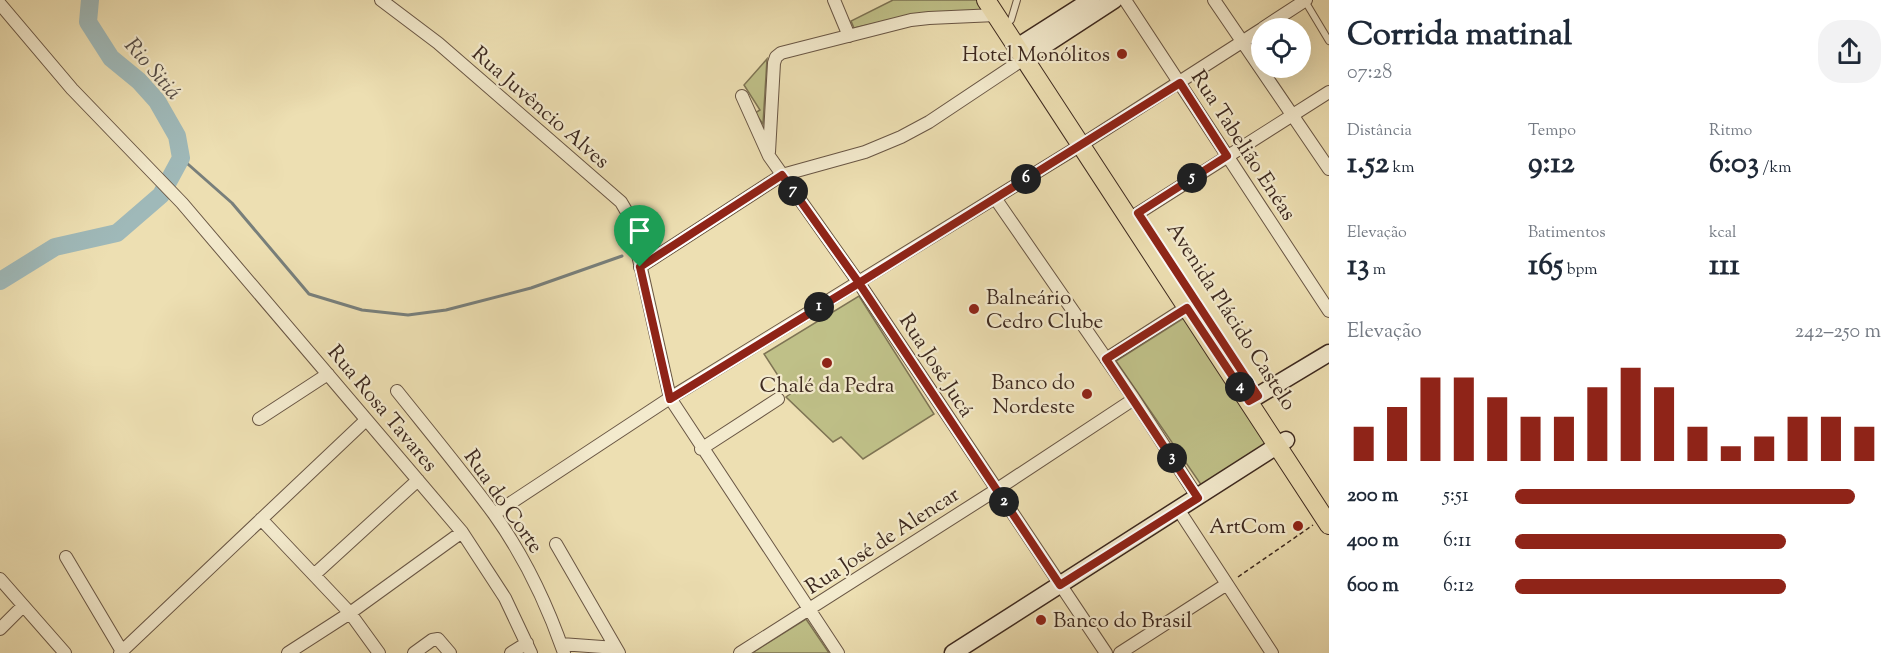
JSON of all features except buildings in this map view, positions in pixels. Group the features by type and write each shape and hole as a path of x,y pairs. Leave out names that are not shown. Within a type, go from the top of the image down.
{"main road":[{"path":"1025,50 1091,0"},
{"path":"1025,50 1114,0"},
{"name":"Avenida Plácido Castelo","path":"998,9 1282,442 1327,517"},
{"path":"1253,399 1329,352"},
{"path":"953,653 1282,442"}],"street":[{"name":"Rua Juvêncio Alves","path":"381,0 438,43 621,202 630,221 670,399 808,611 838,653"},
{"path":"834,0 849,36"},
{"name":"Rua Tabelião Enéas","path":"1125,0 1329,311"},
{"path":"1214,0 1329,169"},
{"path":"1279,18 1305,1"},
{"name":"Rua Rosa Tavares","path":"0,4 72,89 182,203 462,532 505,598 529,648"},
{"path":"769,156 771,86 776,57 788,51 874,28 920,19 998,9"},
{"path":"494,514 670,399 996,198 1251,36"},
{"path":"640,267 782,175 865,152 901,137 928,122 1025,50"},
{"path":"1133,216 1329,92"},
{"name":"Rua José Jucá","path":"742,96 769,156 859,283 1106,653"},
{"path":"996,198 1134,399 1198,498"},
{"path":"1106,359 1191,305"},
{"path":"260,419 328,374"},
{"name":"Rua do Corte","path":"397,391 494,514 529,572 563,649 618,650"},
{"path":"701,449 778,399"},
{"name":"Rua José de Alencar","path":"740,653 1134,399"},
{"path":"66,557 122,652 366,420"},
{"path":"315,574 418,480"},
{"path":"1178,509 1272,653"},
{"path":"261,519 350,613 379,653"},
{"path":"288,653 350,613 462,532"},
{"path":"556,544 618,650"},
{"path":"0,579 65,653"},
{"path":"1120,653 1227,584"},
{"path":"0,629 23,606"},
{"path":"414,653 436,639 447,648"},
{"path":"511,653 529,648"}],"lane":[{"path":"998,9 1017,0"},
{"path":"1305,1 1329,41"}],"path":[{"path":"1227,584 1327,517"}],"green space":[{"path":"893,0 980,0 985,8 976,14 890,20 854,28 851,21"},
{"path":"767,59 763,124 755,113 760,110 744,85"},
{"path":"859,296 934,414 863,459 841,437 833,442 786,397 790,394 764,354"},
{"path":"1187,316 1271,445 1204,489 1116,361"},
{"path":"806,619 829,653 752,653"}],"waterway":[{"name":"Rio Sitiá","path":"0,281 55,247 117,233 161,195 181,158 177,136 157,101 139,81 111,58 88,22 90,0"},
{"path":"181,158 232,203 309,294 362,310 408,315 446,310 531,288 622,256"}],"place":[{"name":"Hotel Monólitos","path":"1122,54"},
{"name":"Balneário Cedro Clube","path":"974,309"},
{"name":"Chalé da Pedra","path":"827,363"},
{"name":"Banco do Nordeste","path":"1087,394"},
{"name":"ArtCom","path":"1298,526"},
{"name":"Banco do Brasil","path":"1041,620"}],"route":[{"path":"640,267 670,399 859,283 1060,585 1198,498 1106,359 1187,308 1249,401 1258,396 1138,213 1227,156 1180,83 859,283 782,175 640,267"}]}
